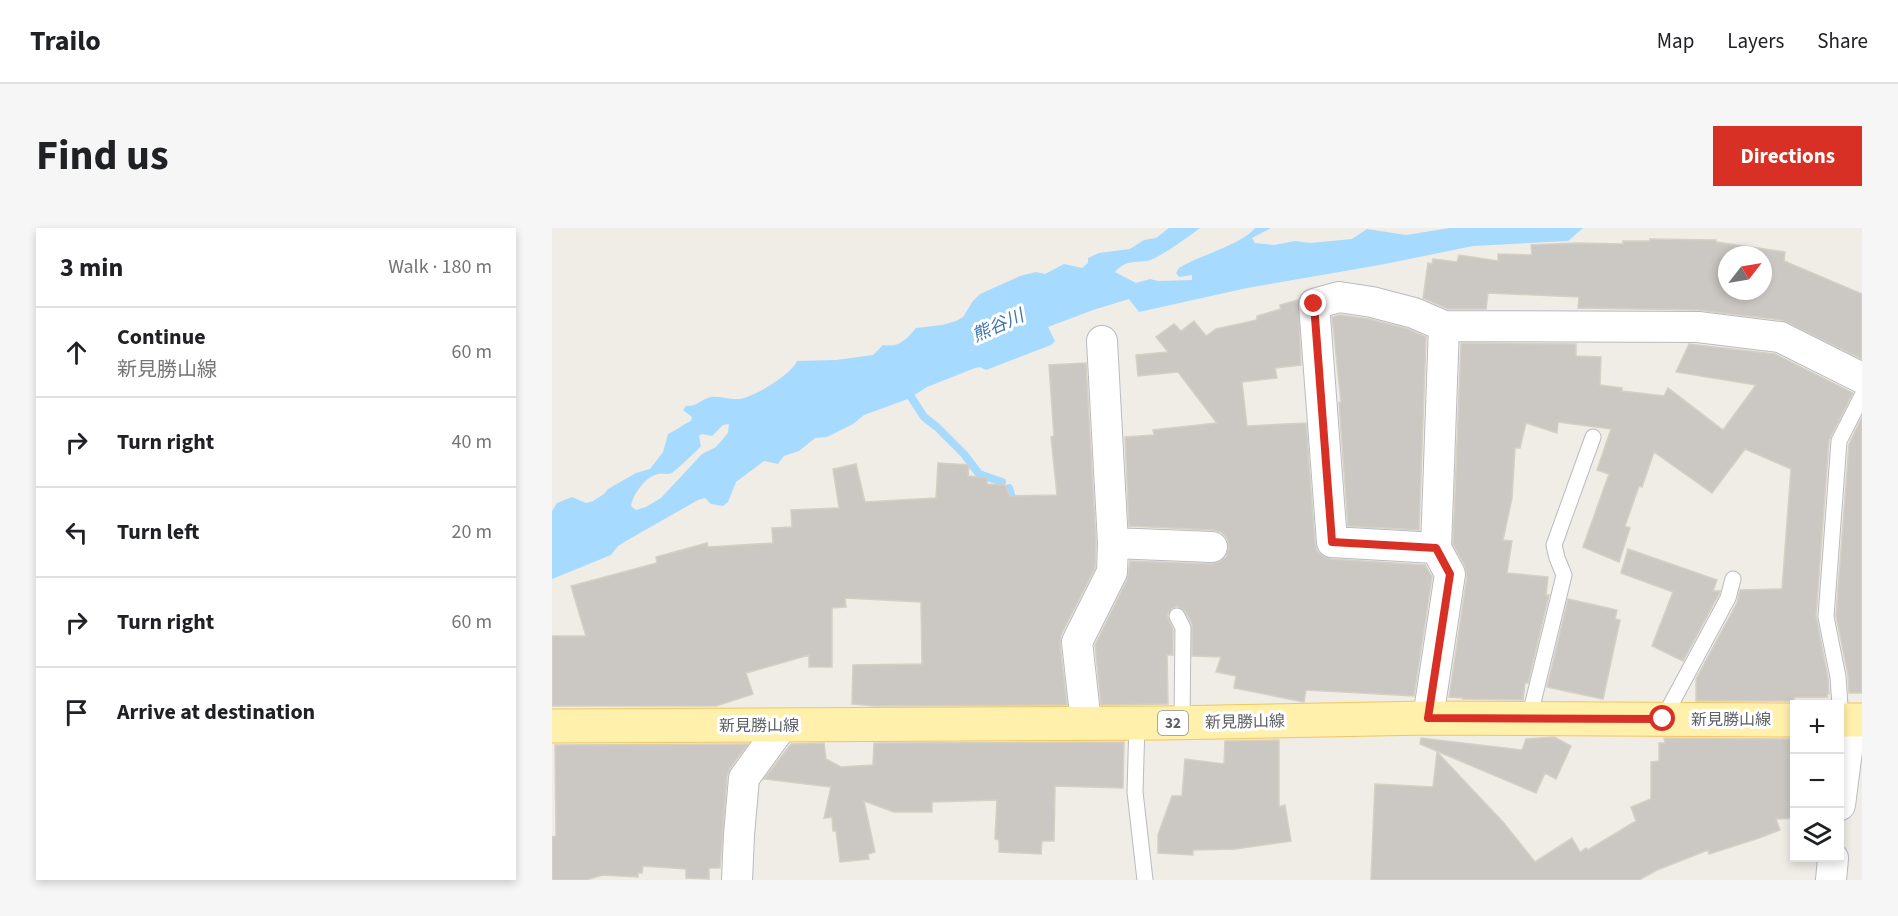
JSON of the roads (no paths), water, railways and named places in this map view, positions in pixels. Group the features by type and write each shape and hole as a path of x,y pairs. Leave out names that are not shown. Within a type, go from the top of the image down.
{"main road":[{"name":"新見勝山線","path":"552,726 1182,723 1428,718 1790,720"}],"street":[{"path":"1436,548 1332,542 1314,304 1339,297 1361,300 1413,313 1444,326 1698,327 1768,335 1780,337 1862,378"},
{"path":"1428,718 1450,574 1436,548 1444,326"},
{"path":"1086,723 1077,642 1112,572 1113,543 1102,341"},
{"path":"1113,543 1212,547"},
{"path":"1844,758 1848,720"},
{"path":"737,880 744,778 782,726"}],"lane":[{"path":"1848,720 1827,617 1827,605 1839,441 1862,396"},
{"path":"1529,718 1564,575 1554,545 1593,437"},
{"path":"1663,719 1728,598 1733,579"},
{"path":"1177,616 1183,628 1182,723"},
{"path":"1137,723 1136,792 1145,880"}],"water":[{"name":"熊谷川","path":"1169,228 1200,228 1155,258 1125,264 1115,272 1136,283 1150,279 1158,281 1192,280 1192,275 1179,277 1176,273 1179,268 1231,245 1255,228 1271,228 1252,238 1255,243 1274,245 1295,241 1310,243 1352,239 1367,229 1406,235 1450,228 1583,228 1568,241 1473,246 1247,288 1139,312 1129,299 1093,310 1048,327 1055,341 1051,345 986,370 980,367 975,368 927,387 908,399 864,415 853,424 827,437 815,438 799,451 784,456 778,464 764,461 736,482 728,502 723,506 711,504 705,498 698,500 618,546 611,555 552,579 552,511 557,503 572,497 586,503 593,501 608,489 636,473 650,469 663,452 668,434 691,421 692,417 683,410 686,406 711,397 739,399 754,394 788,373 797,361 836,360 873,355 883,345 889,346 902,342 916,328 956,321 963,317 980,294 1020,276 1036,272 1045,274 1064,264 1082,268 1088,263 1088,258 1099,253 1130,249 1144,240 1156,238","holes":["729,424 728,433 716,447 702,454 661,498 636,510 631,506 637,491 644,482 658,474 672,473 701,446 699,436 702,434 712,436 723,425"]}],"waterway":[{"path":"906,389 924,417 964,454 979,474 1002,482"},
{"path":"1009,488 1015,507"}]}
